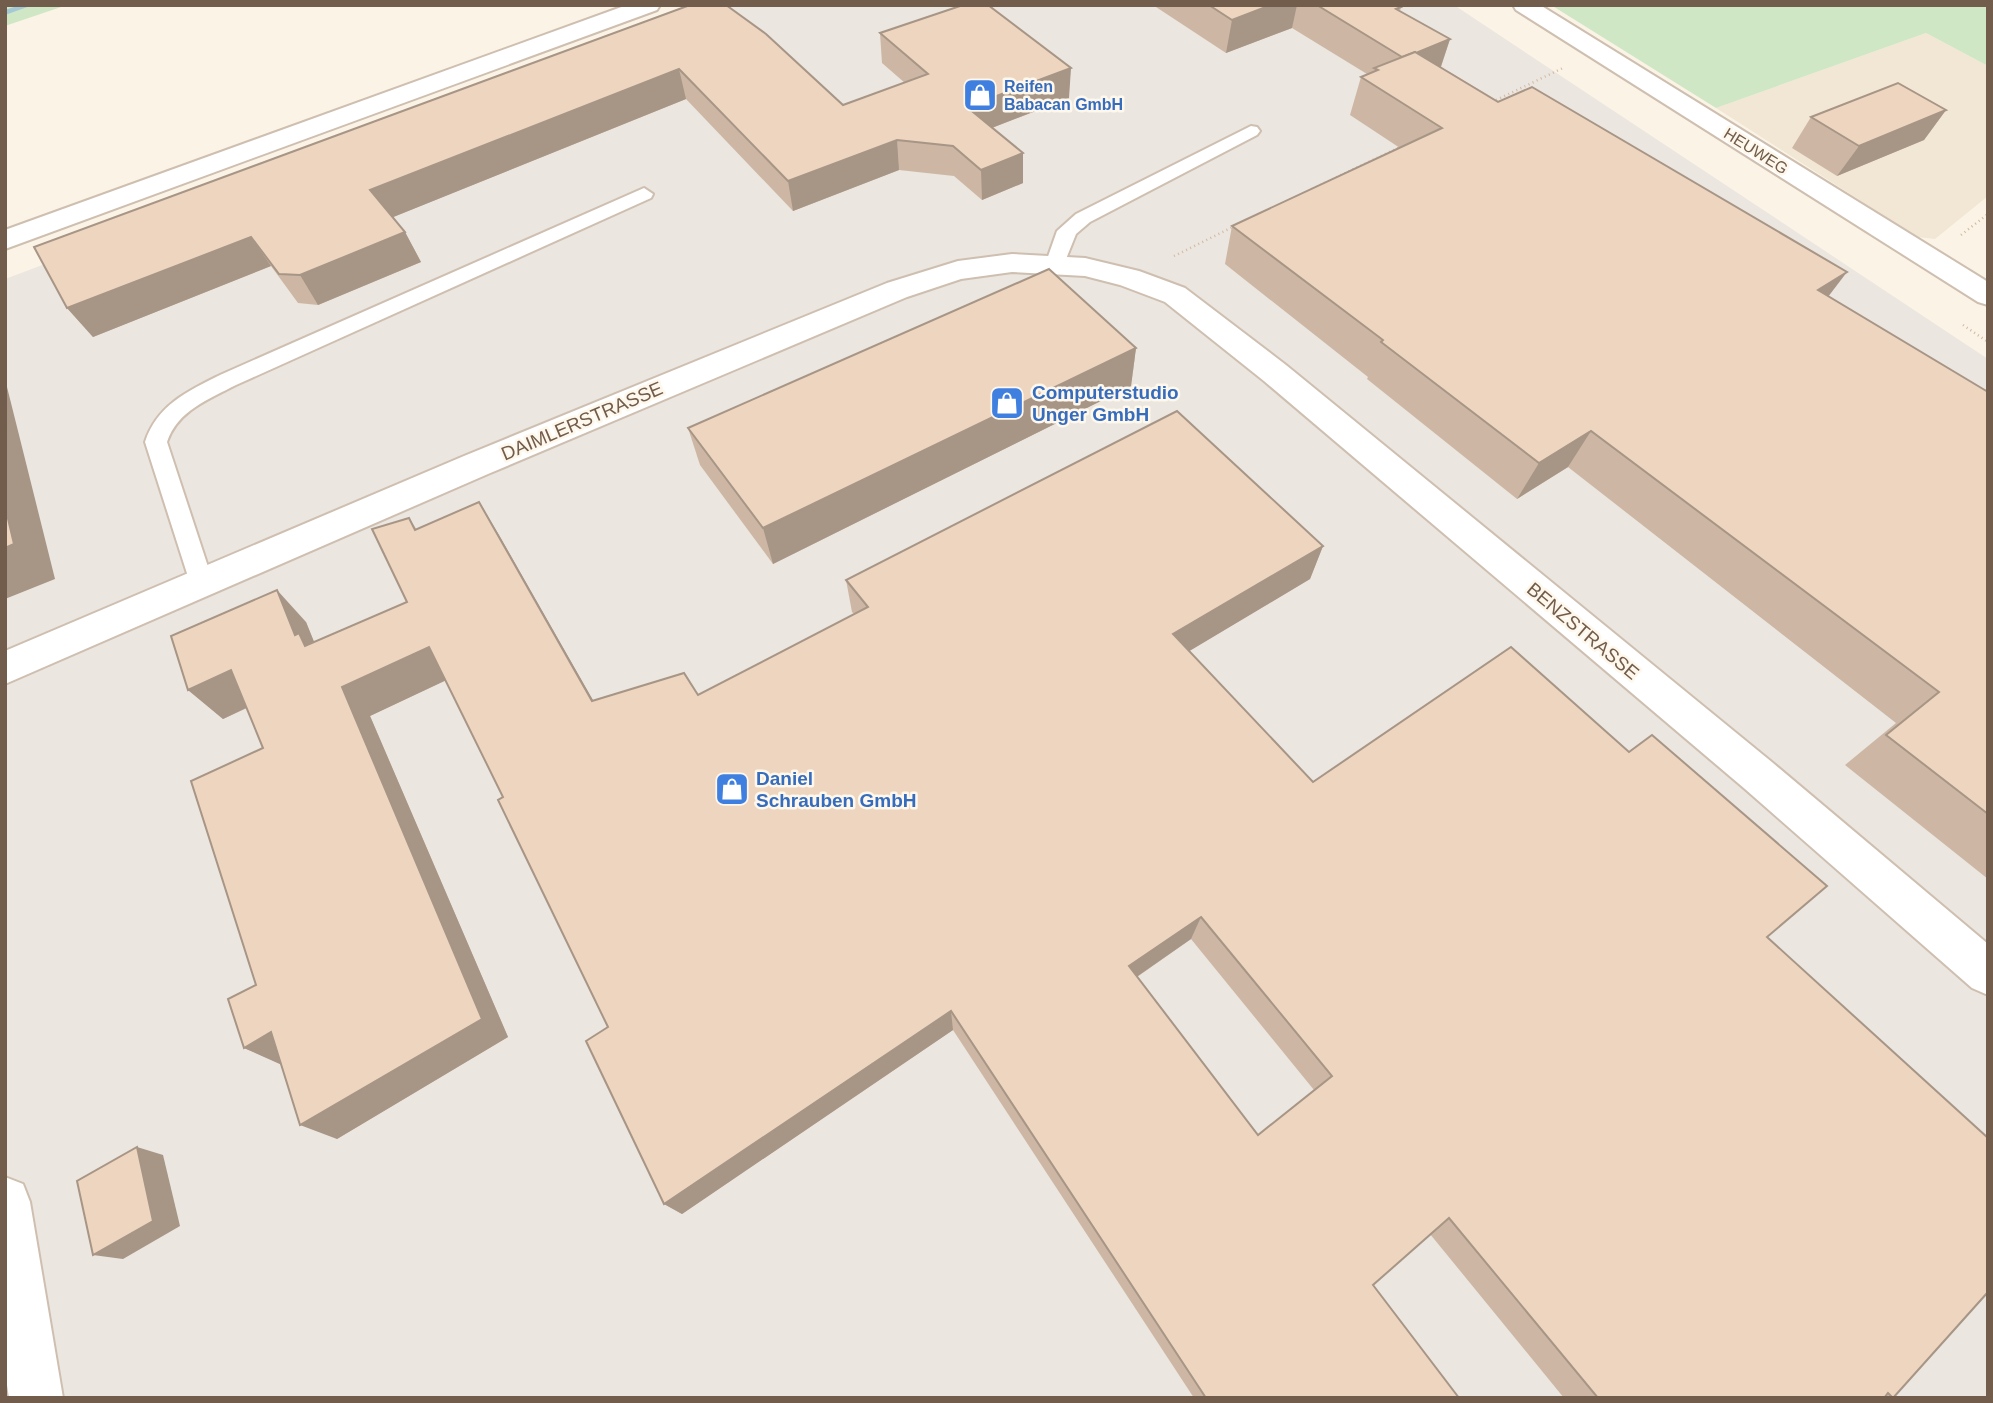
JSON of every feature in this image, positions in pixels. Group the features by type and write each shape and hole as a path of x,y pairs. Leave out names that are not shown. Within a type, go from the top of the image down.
{"street":[{"path":"5,240 649,5"},
{"name":"HEUWEG","path":"1524,5 1988,295"},
{"name":"DAIMLERSTRASSE","path":"5,668 201,582 897,290 978,266 1055,265 1085,267 1129,278 1175,295"},
{"name":"BENZSTRASSE","path":"1175,295 1275,373 1759,776 1988,973"},
{"path":"5,1202 36,1398"}],"lane":[{"path":"1055,265 1067,231 1083,218 1251,131"},
{"path":"201,582 156,442 158,432 177,411 194,398 228,380 644,194"}],"path":[{"path":"1488,104 1598,52"},
{"path":"1302,194 1414,140"},
{"path":"1129,278 1240,224"}],"shaded area":[{"path":"735,5 1454,5 1988,359 1988,1398 5,1398 5,279"},
{"path":"1926,33 1988,66 1988,196 1935,239 1917,237 1716,108"}],"green space":[{"path":"5,5 67,5 5,26"},
{"path":"1551,5 1988,5 1988,66 1926,33 1716,108"}],"building":[{"path":"690,5 726,5 766,34 843,105 928,74 880,33 963,5 988,5 1071,68 967,107 1023,153 981,170 953,146 897,140 788,181 679,69 370,190 405,232 300,275 279,274 251,237 67,308 34,247"},
{"path":"1209,5 1271,5 1232,20"},
{"path":"1317,5 1398,5 1401,7 1396,9 1450,39 1402,57"},
{"path":"1415,52 1498,102 1532,87 1847,272 1818,290 1988,392 1988,814 1886,735 1939,692 1591,431 1539,463 1232,226 1442,128 1361,77 1378,70 1374,68"},
{"path":"1898,83 1946,110 1859,146 1811,117"},
{"path":"1049,269 1136,348 763,528 688,428"},
{"path":"1177,411 1323,546 1173,634 1313,782 1511,647 1629,752 1652,735 1827,886 1767,937 1988,1138 1988,1292 1893,1398 1888,1393 1884,1398 1598,1398 1449,1218 1373,1285 1459,1398 1206,1398 951,1011 664,1204 586,1041 608,1027 498,800 503,797 429,647 342,687 482,1019 300,1125 271,1032 244,1048 228,999 256,985 191,781 263,748 231,670 188,690 171,636 277,590 295,635 299,633 305,646 407,602 372,529 409,518 415,530 479,502 592,701 684,673 698,695 868,607 846,580","holes":["1201,917 1332,1076 1258,1135 1129,966"]},
{"path":"5,506 14,544 5,548"},
{"path":"137,1147 153,1221 93,1255 77,1181"}],"waterway":[{"path":"5,13 29,5"}],"place":[{"name":"Reifen Babacan GmbH","path":"980,95"},
{"name":"Computerstudio Unger GmbH","path":"1007,403"},
{"name":"Daniel Schrauben GmbH","path":"732,789"}]}
